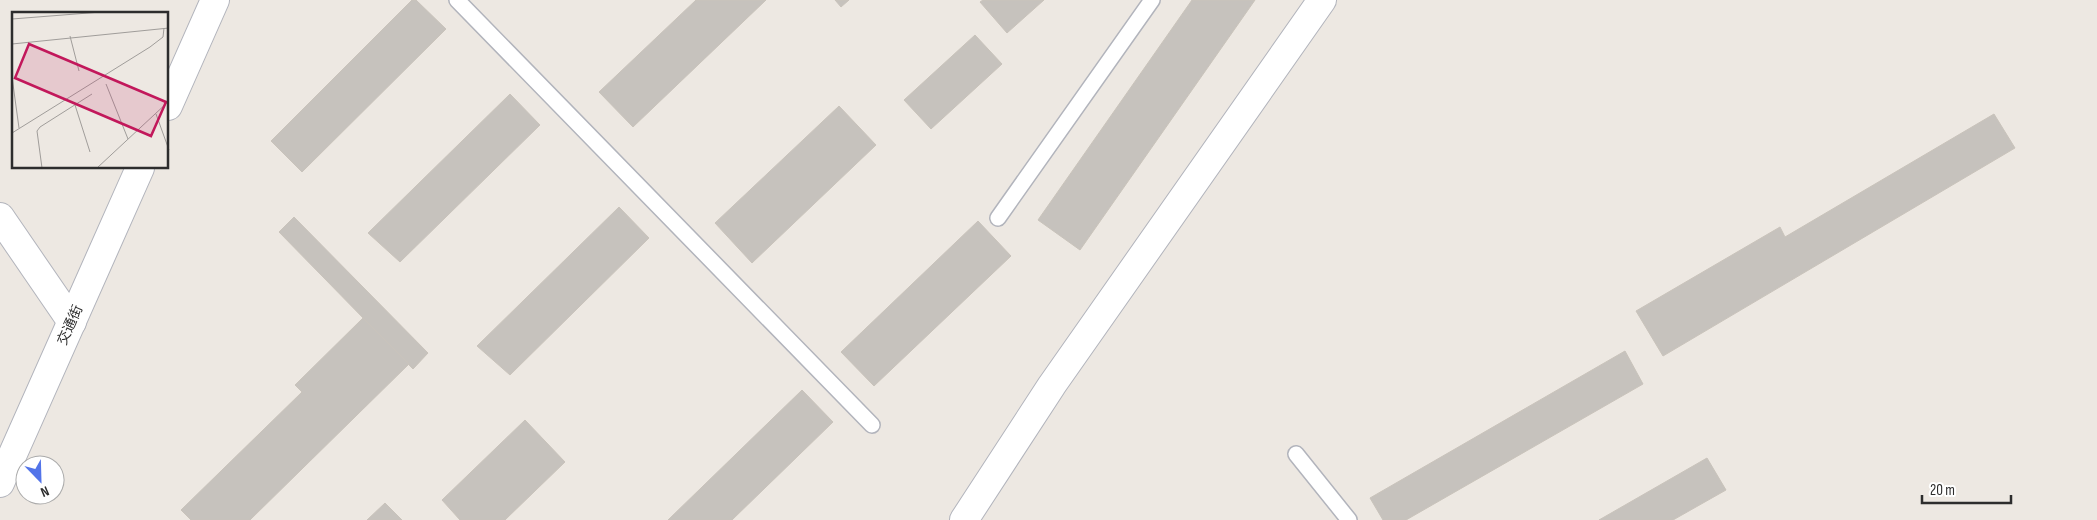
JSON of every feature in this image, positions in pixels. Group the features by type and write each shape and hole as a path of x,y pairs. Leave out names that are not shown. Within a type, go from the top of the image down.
{"street":[{"path":"169,104 215,0"},
{"path":"964,520 1052,385 1322,0"},
{"name":"交通街","path":"0,483 140,169"},
{"path":"0,217 72,322"}],"lane":[{"path":"457,0 872,424"},
{"path":"998,218 1152,0"},
{"path":"1296,454 1349,520"}],"building":[{"path":"412,0 416,0 446,29 302,172 271,141"},
{"path":"696,0 766,0 633,127 599,92"},
{"path":"835,0 849,0 841,7"},
{"path":"983,0 1044,0 1007,33 980,2"},
{"path":"1192,0 1255,0 1080,250 1038,220"},
{"path":"975,35 1002,64 931,129 904,100"},
{"path":"510,94 540,125 400,262 368,233"},
{"path":"839,106 876,145 752,263 715,223"},
{"path":"1994,114 2015,148 1663,356 1636,311 1780,227 1785,237"},
{"path":"619,207 649,238 510,375 477,346"},
{"path":"294,217 428,353 413,369 279,232"},
{"path":"978,221 1011,256 874,386 841,352"},
{"path":"363,318 409,364 250,520 191,520 181,510 302,392 295,385"},
{"path":"1625,351 1643,384 1406,520 1383,520 1370,498"},
{"path":"802,390 833,422 732,520 668,520"},
{"path":"525,420 565,462 505,520 460,520 442,500"},
{"path":"1707,458 1726,490 1673,520 1599,520"},
{"path":"385,503 402,520 367,520"}]}
